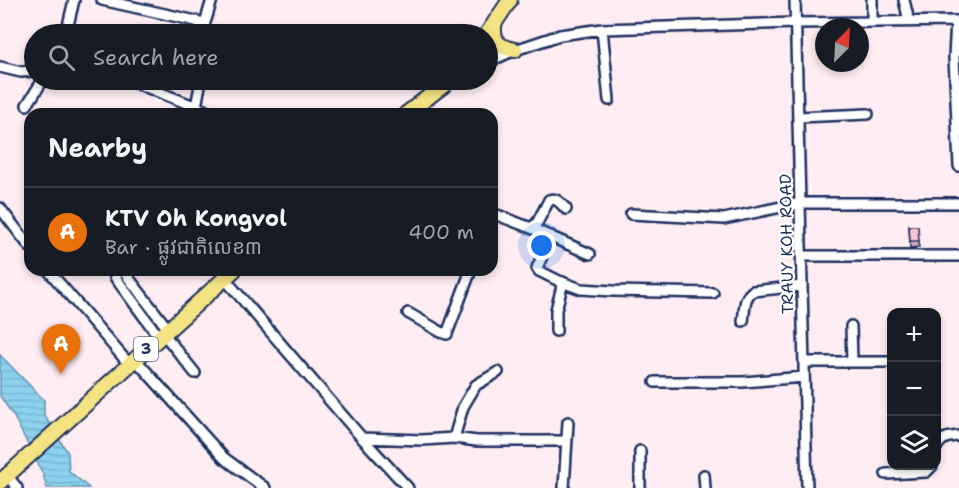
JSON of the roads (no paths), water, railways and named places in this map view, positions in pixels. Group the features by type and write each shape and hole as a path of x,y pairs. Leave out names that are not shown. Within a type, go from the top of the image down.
{"highway":[{"path":"495,24 510,0"},
{"path":"498,43 505,48 515,50"},
{"path":"414,108 437,90"},
{"name":"3","path":"2,478 27,458 227,276"}],"street":[{"path":"68,24 74,0"},
{"path":"102,0 196,21 199,24"},
{"path":"207,24 212,0"},
{"name":"TRAUY KOH ROAD","path":"795,0 807,488"},
{"path":"872,0 872,22"},
{"path":"904,0 909,21"},
{"path":"498,58 560,35 602,29 958,21 954,57 959,166"},
{"path":"602,29 609,100"},
{"path":"0,68 24,72"},
{"path":"27,105 37,90"},
{"path":"150,90 196,107 199,90"},
{"path":"798,117 868,114"},
{"path":"531,228 537,223 549,200 558,200 566,209"},
{"path":"631,214 724,219 800,203 959,203"},
{"path":"0,208 24,239"},
{"path":"498,215 590,254"},
{"path":"551,236 537,268 539,271 581,289 713,293"},
{"path":"801,256 959,256"},
{"path":"53,276 224,458 265,488"},
{"path":"116,276 195,373"},
{"path":"127,276 164,333"},
{"path":"231,276 362,438 408,488"},
{"path":"408,313 447,334 469,276"},
{"path":"556,330 556,310 563,282"},
{"path":"743,321 749,293 802,286"},
{"path":"851,326 852,362"},
{"path":"804,362 887,362"},
{"path":"454,438 463,407 476,385 498,372"},
{"path":"654,382 742,382 804,377"},
{"path":"564,488 568,422"},
{"path":"941,440 959,436"},
{"path":"362,438 566,441"},
{"path":"640,451 640,488"},
{"path":"886,474 926,472 928,470"},
{"path":"704,475 705,488"},
{"path":"2,478 17,488"}],"water":[{"path":"0,355 44,400 44,415 68,453 69,471 89,488 47,488 43,474 14,417 0,396"}],"place":[{"name":"KTV Oh Kongvol","path":"61,374"}]}
